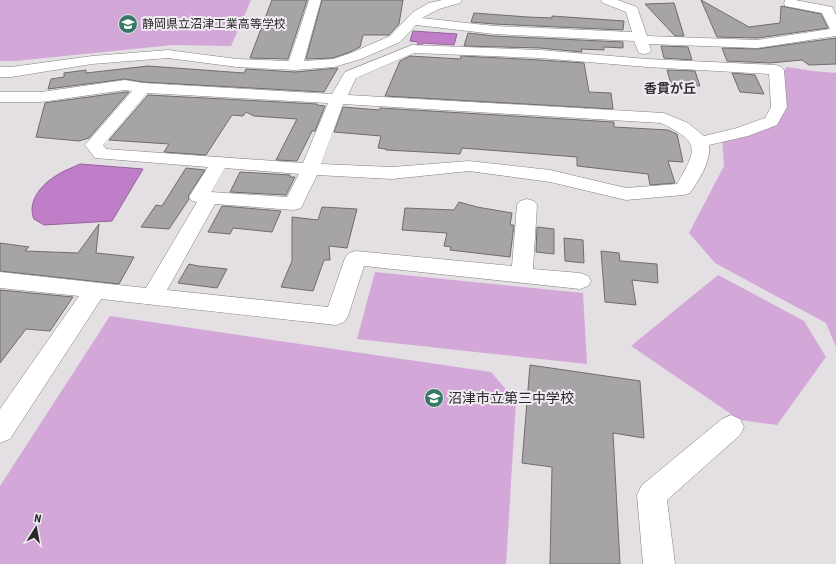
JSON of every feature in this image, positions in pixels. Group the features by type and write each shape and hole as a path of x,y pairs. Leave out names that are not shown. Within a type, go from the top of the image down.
{"street":[{"path":"295,66 315,0"},
{"path":"0,88 6,72 92,60 168,54 237,63 295,66 334,63 356,56 395,39 418,15 434,6 456,0"},
{"path":"607,0 632,10 647,63"},
{"path":"790,3 827,10 836,28"},
{"path":"413,21 494,30 721,44 756,44 836,32"},
{"path":"219,163 199,197 294,204 310,169 337,100 350,75 412,49 540,54 647,63 776,70 779,107 771,121 742,132 700,142"},
{"path":"0,97 41,96 125,85 143,88 337,100 664,118 686,128 700,142 702,153 683,189 654,193 626,194 550,176 469,166 392,173 310,169 101,154 94,145 143,88"},
{"path":"152,296 209,198"},
{"path":"522,275 527,205"},
{"path":"0,280 336,316 356,258 580,281"},
{"path":"0,431 95,290"},
{"path":"659,564 652,495 731,427"}],"shaded area":[{"name":"静岡県立沼津工業高等学校","path":"0,0 251,0 231,46 173,45 15,61 0,61"},
{"path":"413,31 457,34 454,45 423,43 421,46 417,46 418,42 410,41"},
{"path":"787,67 836,73 836,347 826,323 715,263 689,233 724,166 722,136 771,121 777,80"},
{"path":"80,164 143,169 112,221 44,225 34,219 32,207 36,195 44,185 57,175"},
{"path":"375,272 583,293 587,364 357,339"},
{"path":"718,275 804,321 826,357 777,425 740,420 631,346"},
{"path":"110,316 491,372 516,401 506,564 0,564 0,486"}],"building":[{"path":"272,0 307,0 288,59 250,58"},
{"path":"322,0 403,0 399,24 389,35 363,35 360,47 350,52 333,58 306,59"},
{"path":"701,0 749,27 780,23 781,6 821,14 828,28 757,38 717,37"},
{"path":"674,3 684,36 675,36 645,4"},
{"path":"474,13 624,21 623,30 494,24 471,22"},
{"path":"468,33 494,36 623,42 623,48 604,47 604,50 581,49 582,52 540,48 464,46"},
{"path":"836,38 836,64 809,65 802,60 769,63 727,61 722,48 757,49"},
{"path":"661,46 688,47 692,60 664,58"},
{"path":"410,56 460,59 461,56 584,63 589,92 611,93 613,109 385,96 400,61"},
{"path":"148,66 244,73 246,69 295,72 338,68 324,92 143,82 125,79 48,89 51,79 64,77 64,73 86,70 86,73"},
{"path":"667,70 695,71 700,86 671,84"},
{"path":"732,73 755,75 764,94 740,92"},
{"path":"129,92 89,138 79,141 36,137 45,103"},
{"path":"148,95 317,104 325,106 315,131 312,131 297,161 276,160 297,119 254,116 246,112 243,116 232,115 206,155 164,152 169,144 109,140"},
{"path":"343,107 614,122 614,127 668,130 677,134 683,162 668,161 675,183 650,185 648,174 577,166 577,157 462,148 460,154 386,150 378,148 381,136 334,132"},
{"path":"186,168 205,170 188,196 189,199 169,229 141,227 156,205 162,206"},
{"path":"240,172 290,175 290,177 295,177 286,195 230,192"},
{"path":"459,202 477,207 512,213 510,225 514,225 510,257 450,250 451,247 444,246 447,233 402,230 405,208 454,210"},
{"path":"222,206 281,211 272,232 233,228 230,234 208,232"},
{"path":"322,207 357,209 347,248 329,246 330,260 324,260 313,291 281,287 292,261 292,217 318,220"},
{"path":"99,224 96,253 134,257 119,284 0,271 0,243 29,247 25,251 78,253"},
{"path":"537,227 554,229 554,254 536,252"},
{"path":"564,238 583,240 584,263 565,261"},
{"path":"601,251 619,253 620,261 657,264 658,283 632,280 636,305 605,302"},
{"path":"189,264 227,269 217,288 178,283"},
{"path":"0,290 73,297 50,331 26,329 0,363"},
{"path":"530,365 640,381 644,438 613,433 620,564 550,564 552,467 522,463"}],"place":[{"name":"静岡県立沼津工業高等学校","path":"128,24"},
{"name":"沼津市立第三中学校","path":"434,398"}],"district":[{"name":"香貫が丘","path":"670,88"}]}
